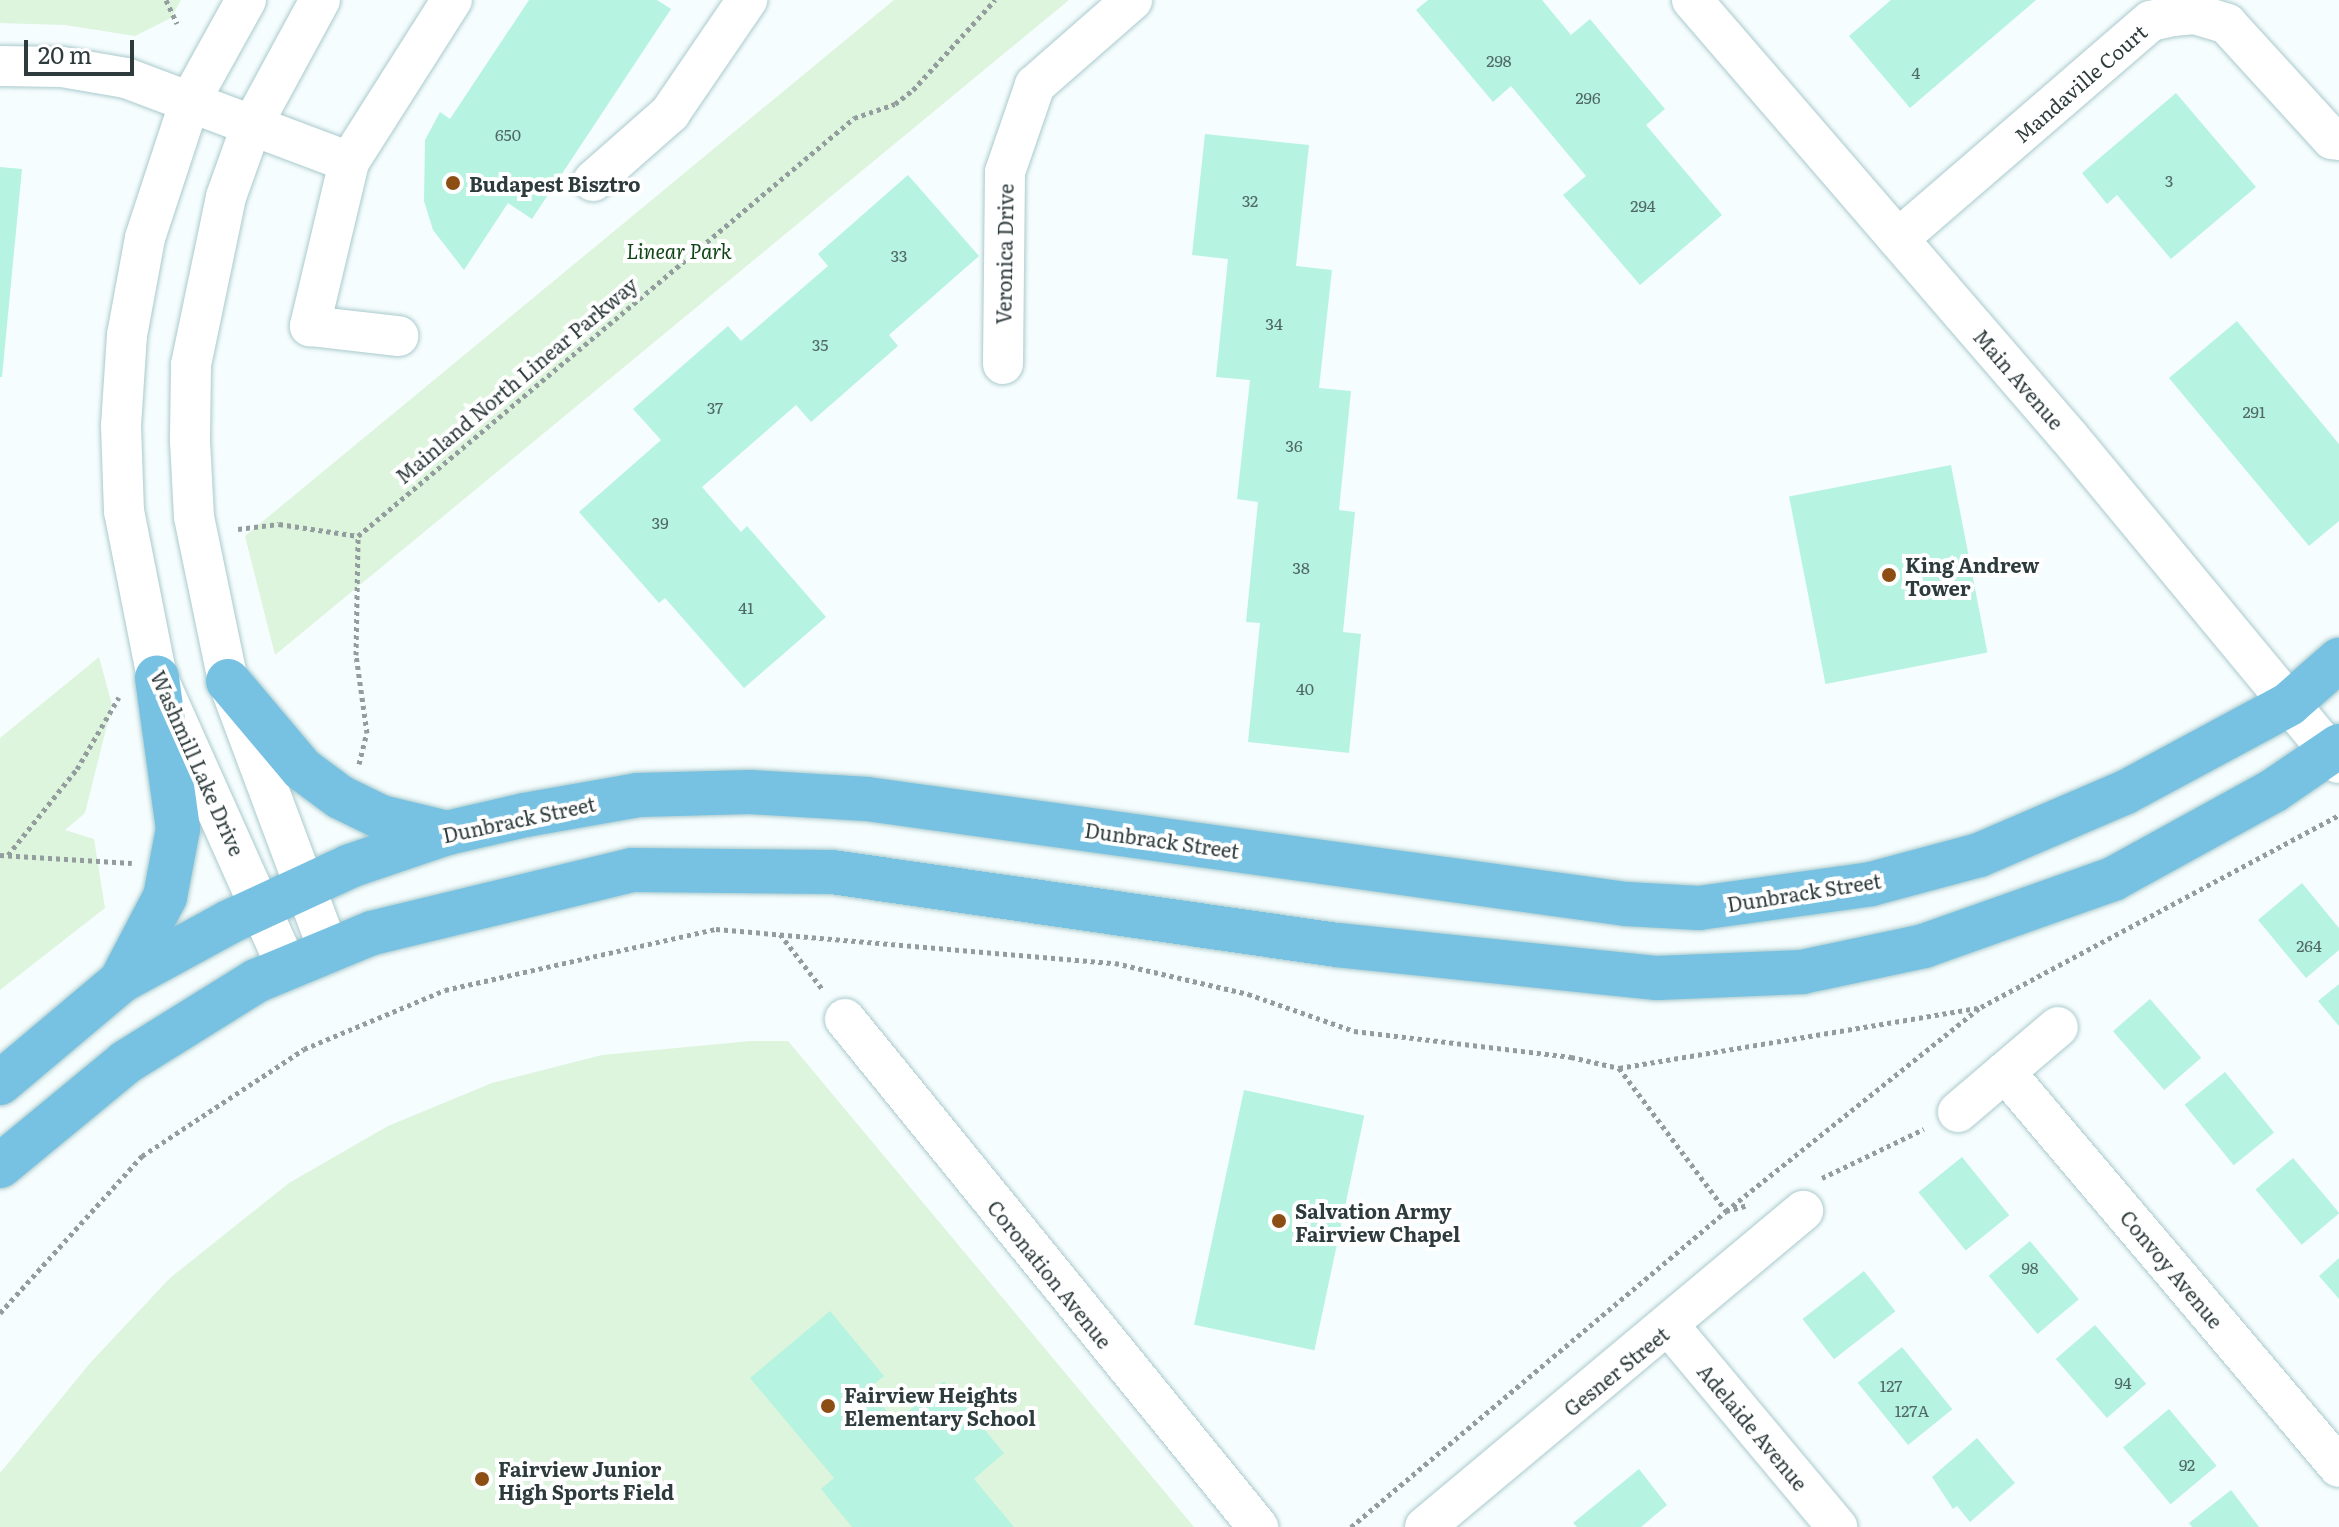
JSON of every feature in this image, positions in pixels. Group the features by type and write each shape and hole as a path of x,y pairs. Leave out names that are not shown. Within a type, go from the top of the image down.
{"main road":[{"name":"Dunbrack Street","path":"0,1083 121,981 303,886 447,833 638,795 750,792 867,799 1626,904 1699,908 1871,884 1979,855 2124,793 2289,704 2339,660"},
{"path":"228,681 302,769 340,797 381,817 447,833"},
{"path":"121,981 165,897 178,829 138,687"},
{"path":"0,1166 126,1062 205,1009 287,967 328,949 471,906 632,870 832,872 1337,945 1657,978 1802,972 1924,946 2113,879 2336,754"}],"street":[{"name":"Washmill Lake Drive","path":"246,0 190,101 145,238 127,335 121,426 124,511 138,687 261,907 287,967"},
{"path":"320,0 251,127 211,255 191,365 194,517 228,681 328,949"},
{"path":"398,336 310,326 349,162 452,0"},
{"path":"593,181 670,113 747,0"},
{"name":"Veronica Drive","path":"1003,364 1005,172 1035,85 1132,0"},
{"name":"Main Avenue","path":"1692,0 1898,239 2289,704 2336,754"},
{"name":"Mandaville Court","path":"1898,239 2151,21 2173,16 2195,14 2227,24 2332,139 2339,140"},
{"path":"0,66 62,67 126,78 349,162"},
{"name":"Coronation Avenue","path":"845,1019 1258,1527"},
{"path":"1958,1112 2058,1027"},
{"name":"Convoy Avenue","path":"2005,1072 2339,1467"},
{"name":"Gesner Street","path":"1425,1527 1670,1327 1807,1197"},
{"name":"Adelaide Avenue","path":"1670,1327 1837,1527"}],"path":[{"path":"166,0 177,24"},
{"name":"Mainland North Linear Parkway","path":"358,536 854,118 895,104 913,90 995,0"},
{"path":"238,529 279,524 358,536 356,655 367,733 354,772"},
{"path":"8,855 77,769 105,713 138,687"},
{"path":"1351,1527 1726,1211 1981,1007 2339,815"},
{"path":"0,855 146,864"},
{"path":"0,1313 142,1156 304,1049 396,1008 474,983 716,929 1115,963 1248,994 1354,1031 1571,1057 1619,1068 1981,1007"},
{"path":"780,933 845,1019"},
{"path":"1619,1068 1726,1211"},
{"path":"1807,1197 1958,1112"},
{"path":"1726,1211 1755,1204"}],"green space":[{"path":"0,0 181,0 171,18 135,36 65,25 0,23"},
{"name":"Linear Park","path":"894,0 1069,0 275,655 245,536"},
{"path":"99,657 112,705 85,813 65,830 94,839 105,908 0,990 0,738"},
{"path":"751,1041 788,1041 1194,1527 0,1527 0,1473 91,1362 170,1278 289,1183 388,1126 492,1083 602,1055"}],"building":[{"path":"529,0 657,0 671,9 532,219 508,203 464,270 433,230 424,201 425,140 440,112 450,119"},
{"path":"1428,0 1542,0 1571,35 1590,19 1665,109 1646,125 1722,215 1640,285 1563,195 1586,176 1511,86 1493,102 1416,10"},
{"path":"1891,0 2036,0 1910,108 1849,36"},
{"path":"2176,93 2256,187 2171,259 2117,195 2107,204 2082,173"},
{"path":"1205,134 1309,145 1296,266 1332,270 1319,388 1351,391 1339,510 1355,512 1343,632 1361,634 1349,753 1248,742 1260,623 1246,622 1258,502 1237,499 1250,380 1216,377 1228,259 1192,255"},
{"path":"0,167 22,169 2,377 0,377"},
{"path":"908,175 979,256 889,335 898,346 811,422 796,405 702,487 741,532 747,526 826,617 744,688 665,598 659,603 579,512 661,440 633,409 728,326 741,341 828,266 818,254"},
{"path":"2237,321 2339,444 2339,521 2309,546 2169,378"},
{"name":"King Andrew Tower","path":"1951,465 1987,652 1825,684 1789,496"},
{"path":"2302,883 2339,928 2339,950 2306,978 2258,920"},
{"path":"2339,984 2339,1026 2318,1001"},
{"path":"2150,999 2201,1058 2164,1090 2113,1031"},
{"path":"2225,1072 2274,1133 2234,1165 2185,1105"},
{"name":"Salvation Army Fairview Chapel","path":"1244,1090 1364,1116 1314,1350 1194,1325"},
{"path":"1962,1157 2009,1215 1966,1251 1918,1192"},
{"path":"2293,1158 2339,1213 2302,1245 2255,1189"},
{"path":"2030,1241 2079,1299 2037,1334 1989,1276"},
{"path":"2339,1258 2339,1299 2319,1276"},
{"path":"1864,1271 1895,1311 1834,1359 1803,1319"},
{"name":"Fairview Heights Elementary School","path":"830,1311 884,1376 868,1389 896,1422 944,1381 1004,1453 974,1479 1014,1527 852,1527 821,1489 834,1478 750,1378"},
{"path":"2095,1325 2146,1384 2107,1418 2056,1359"},
{"path":"1902,1347 1952,1409 1908,1445 1858,1383"},
{"path":"2169,1409 2217,1466 2171,1504 2123,1448"},
{"path":"1977,1438 2015,1483 1970,1522 1957,1506 1953,1509 1932,1477"},
{"path":"1639,1469 1667,1505 1641,1527 1577,1527 1573,1523"},
{"path":"2231,1490 2259,1527 2192,1527 2189,1523"}],"place":[{"name":"Budapest Bisztro","path":"453,183"},
{"name":"King Andrew Tower","path":"1889,575"},
{"name":"Salvation Army Fairview Chapel","path":"1279,1221"},
{"name":"Fairview Heights Elementary School","path":"828,1406"},
{"name":"Fairview Junior High Sports Field","path":"482,1479"}]}
